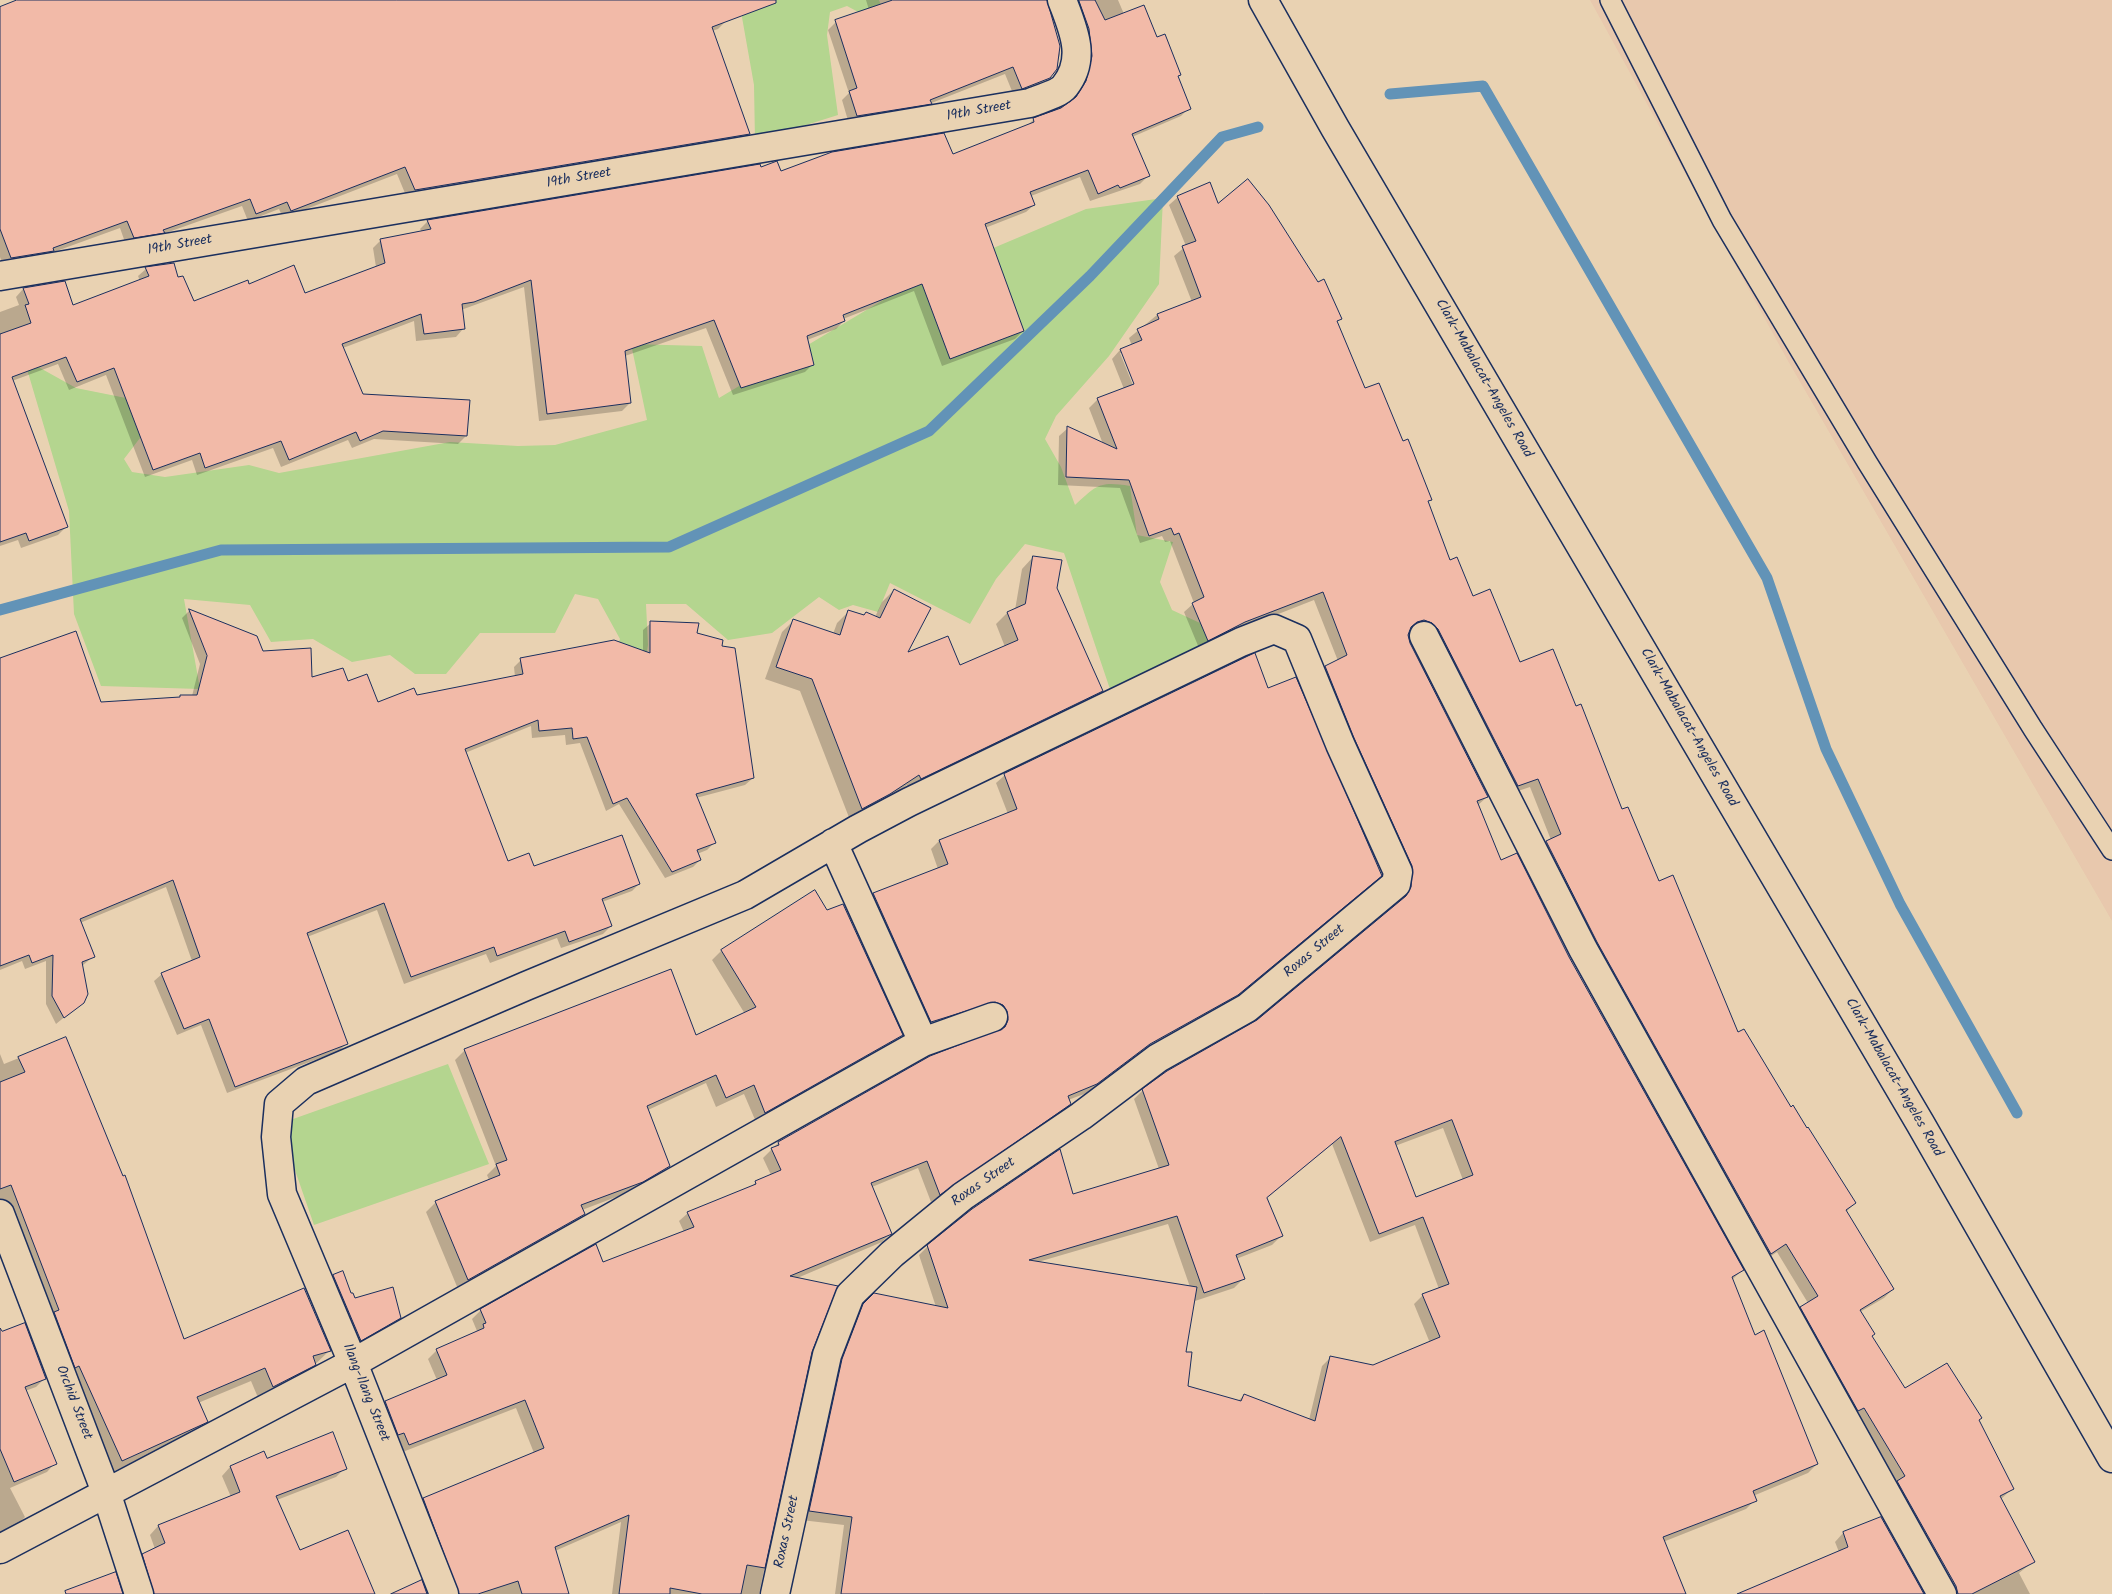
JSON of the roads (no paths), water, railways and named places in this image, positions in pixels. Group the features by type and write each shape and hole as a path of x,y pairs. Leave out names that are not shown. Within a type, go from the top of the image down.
{"street":[{"name":"19th Street","path":"0,276 1030,103 1064,87 1076,63 1076,36 1062,0"},
{"name":"Clark-Mabalacat-Angeles Road","path":"1262,0 1335,128 1915,1115 2112,1458"},
{"name":"Roxas Street","path":"282,1194 276,1137 279,1104 306,1081 526,986 745,895 832,843 1043,736 1274,629 1297,639 1340,744 1398,872 1396,884 1247,1008 1158,1058 1081,1116 963,1196 892,1254 850,1295 827,1355 775,1594"},
{"path":"1424,636 1583,949 1942,1594"},
{"path":"832,843 923,1042"},
{"path":"0,1550 106,1492 353,1363 923,1042 993,1017"},
{"name":"Ilang-Ilang Street","path":"282,1194 353,1363 444,1594"},
{"name":"Orchid Street","path":"0,1214 106,1492 139,1594"}],"lane":[{"path":"1610,0 1722,220 1872,471 2033,729 2112,850"}],"waterway":[{"path":"1390,94 1483,86 1767,578 1826,749 1900,904 2017,1113"},
{"path":"0,610 221,550 669,547 929,431 1090,276 1222,137 1258,127"}]}
